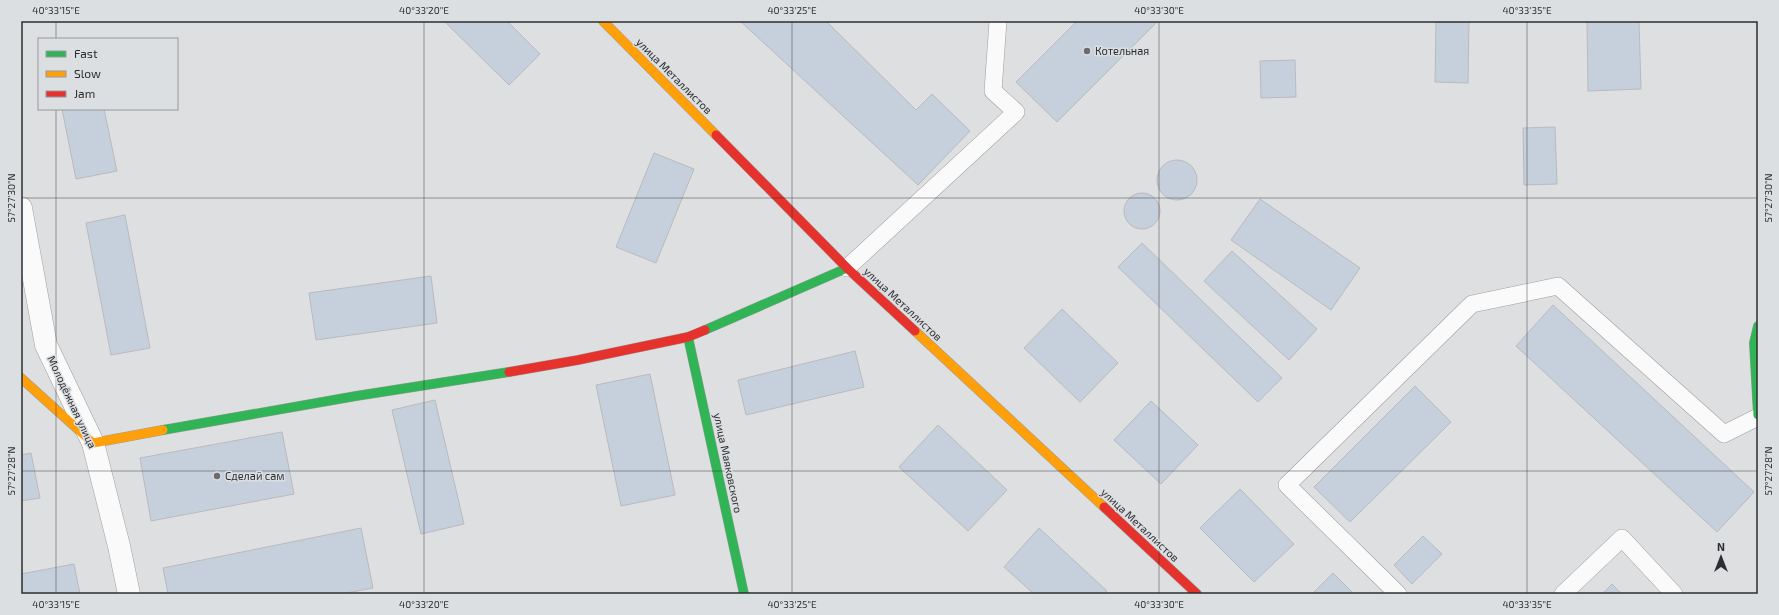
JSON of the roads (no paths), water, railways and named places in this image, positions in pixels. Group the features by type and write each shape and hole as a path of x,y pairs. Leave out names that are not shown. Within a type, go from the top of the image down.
{"street":[{"name":"улица Металлистов","path":"603,21 847,268 1197,594"},
{"name":"Молодёжная улица","path":"21,208 46,345 93,443 119,546 129,594"},
{"path":"21,378 93,443 356,396 443,383 570,361 688,337 847,268"},
{"path":"1758,326 1754,343 1758,416"},
{"name":"улица Маяковского","path":"688,337 744,594"}],"lane":[{"path":"847,268 1016,112 993,91 998,21"},
{"path":"1398,594 1287,485 1472,304 1558,286 1724,434 1758,416"},
{"path":"1563,594 1622,538 1674,594"}],"place":[{"name":"Котельная","path":"1087,51"},
{"name":"Сделай сам","path":"217,476"}]}
